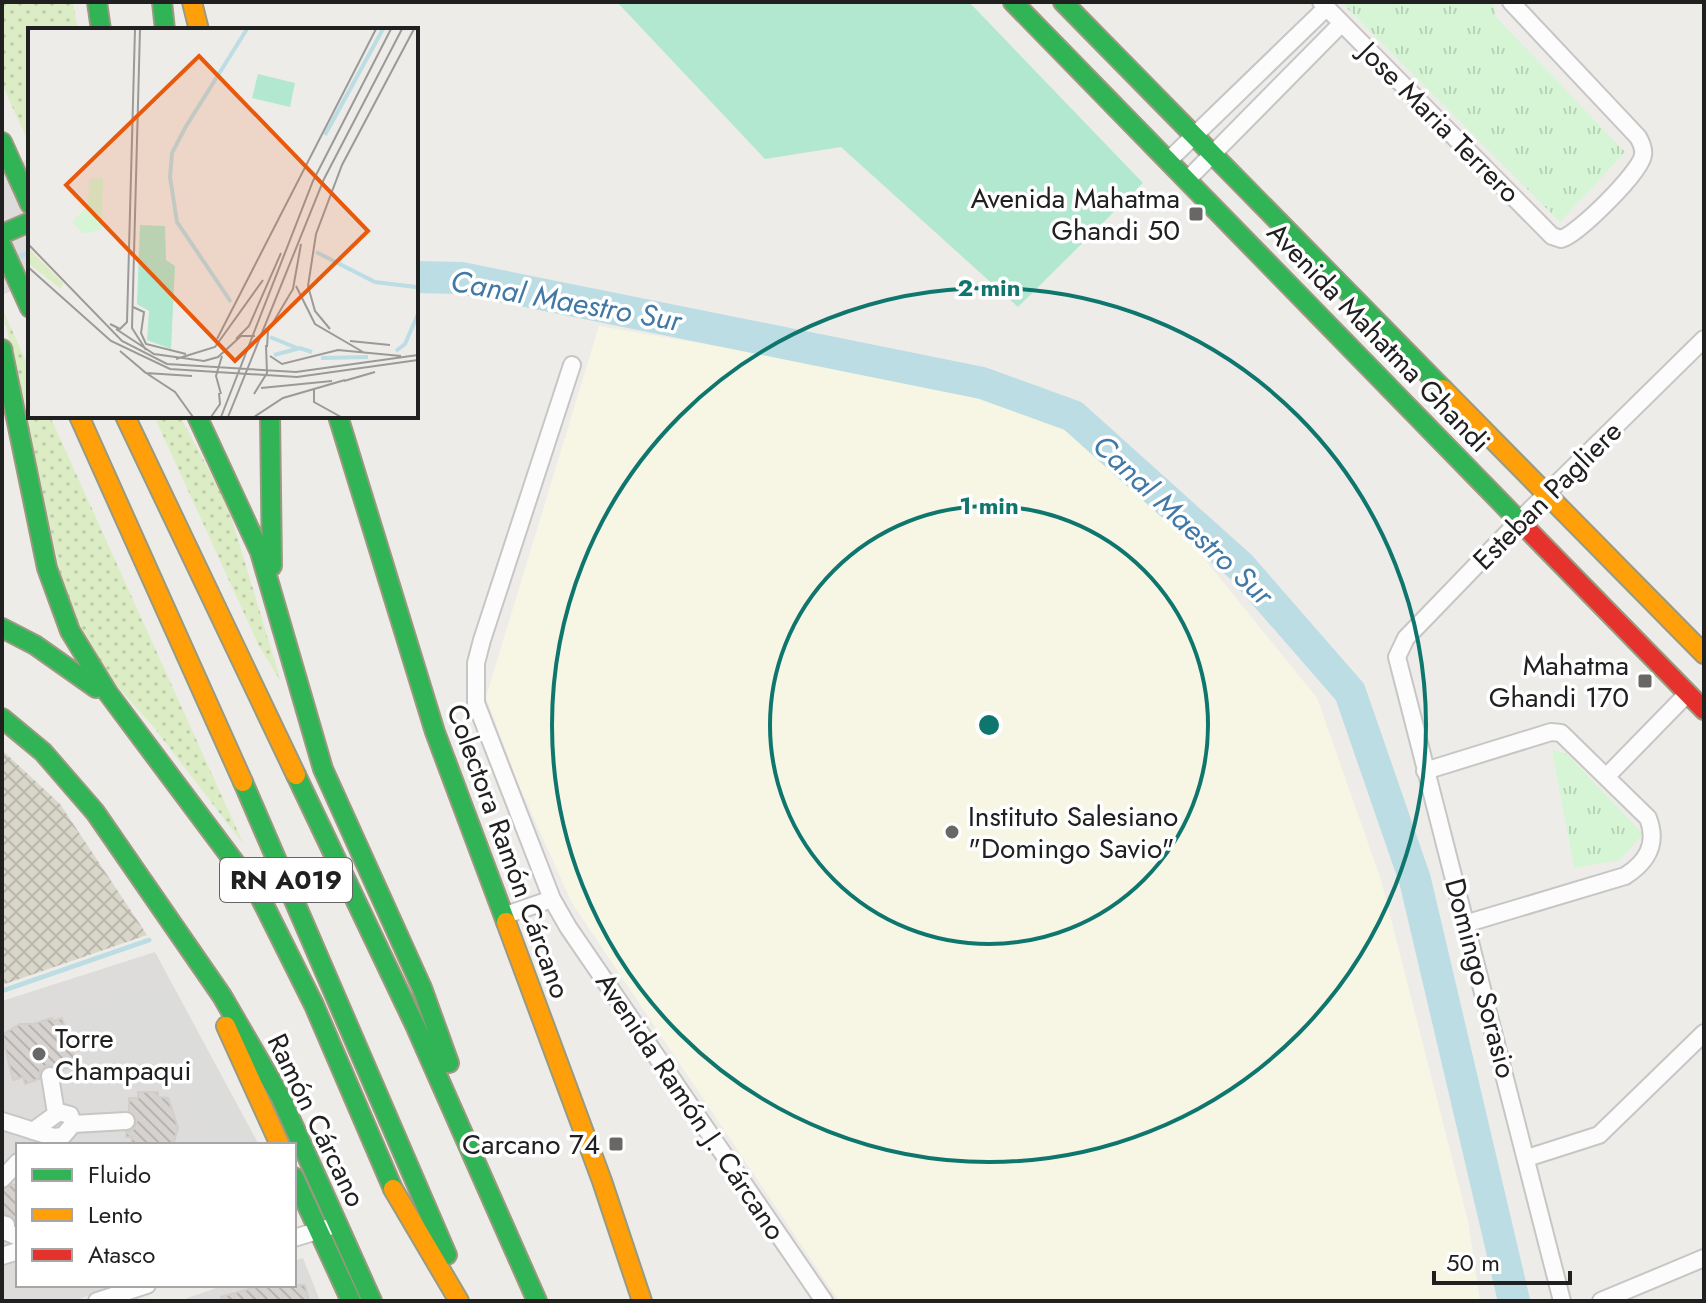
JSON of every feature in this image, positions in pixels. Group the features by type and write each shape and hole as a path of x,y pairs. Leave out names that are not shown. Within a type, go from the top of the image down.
{"main road":[{"path":"162,2 165,28"},
{"path":"192,2 198,28"},
{"name":"Avenida Mahatma Ghandi","path":"1013,2 1704,710"},
{"name":"Avenida Mahatma Ghandi","path":"1063,2 1704,654"},
{"path":"2,142 28,200"},
{"path":"2,234 28,223"},
{"path":"2,246 28,304"},
{"path":"2,349 54,591 75,642 124,714 172,773 267,908 314,1005 400,1206 459,1301"},
{"name":"RN A019","path":"80,418 263,826 466,1301"},
{"name":"RN A019","path":"126,418 484,1176 537,1301"},
{"path":"198,418 224,467 275,596 318,757 434,1013 484,1176"},
{"path":"270,418 270,540 275,596"},
{"name":"Colectora Ramón Cárcano","path":"339,418 405,643 642,1301"},
{"path":"2,628 53,657 124,714"},
{"name":"Ramón Cárcano","path":"2,718 20,731 81,793 202,969 267,1073 294,1143"},
{"name":"Ramón Cárcano","path":"202,969 279,1143"},
{"name":"Ramón Cárcano","path":"296,1147 351,1301"},
{"name":"Ramón Cárcano","path":"296,1180 372,1301"}],"street":[{"name":"Jose Maria Terrero","path":"1323,5 1552,236 1561,239 1576,231 1596,211 1635,171 1643,155 1638,137 1511,2"},
{"path":"1168,161 1323,5"},
{"path":"1187,180 1342,23"},
{"name":"Esteban Pagliere","path":"1397,657 1406,638 1519,521 1704,339"},
{"name":"Avenida Ramón J. Cárcano","path":"572,365 482,640 475,682 484,729 552,899 824,1301"},
{"name":"Domingo Sorasio","path":"1397,657 1468,923 1562,1301"},
{"path":"1607,776 1687,694"},
{"path":"1425,771 1551,732 1569,737 1648,818 1653,843 1645,859 1625,876 1468,923"},
{"path":"503,916 552,899"},
{"path":"1527,1158 1599,1135 1704,1033"},
{"path":"37,1137 56,1113 50,1076"},
{"path":"56,1113 68,1113 73,1124"},
{"path":"2,1121 37,1137 63,1136 73,1124 126,1121"},
{"path":"2,1179 16,1164"},
{"path":"2,1224 6,1225 4,1231 16,1236"},
{"path":"296,1237 327,1227"},
{"path":"1601,1301 1704,1258"},
{"path":"97,1301 141,1287"}],"shaded area":[{"name":"Instituto Salesiano \"Domingo Savio\"","path":"599,326 978,391 1066,423 1162,507 1317,698 1381,880 1468,1221 1480,1301 839,1301 572,903 519,785 486,697"},
{"path":"2,750 60,804 147,935 2,985"},
{"path":"155,952 258,1143 16,1143 16,1287 117,1287 73,1301 2,1301 2,1001"},
{"path":"169,981 258,1143 210,1143 168,1062 102,1088 75,1010"},
{"path":"303,1258 320,1301 179,1301 219,1287 296,1287 296,1260"}],"green space":[{"path":"2,2 73,2 78,28 28,28 28,142 2,84"},
{"path":"617,2 969,2 1143,183 1018,307 841,147 765,159"},
{"path":"1341,2 1494,2 1495,16 1625,152 1560,222"},
{"path":"2,308 28,366 28,418 51,418 244,845 152,725 112,681 67,603"},
{"path":"155,418 181,418 228,506 281,682 259,646"},
{"path":"1552,750 1567,754 1643,834 1620,860 1574,868"}],"pier":[{"path":"28,159 28,284 2,295 2,171"}],"building":[{"name":"Torre Champaqui","path":"52,1018 53,1021 62,1018 76,1062 60,1072 55,1066 47,1065 40,1071 39,1079 25,1084 23,1077 13,1080 2,1035 20,1024"},
{"path":"138,1092 158,1092 158,1097 168,1098 178,1128 174,1143 131,1143 132,1137 126,1137 126,1132 133,1130 137,1121 129,1111 129,1098 138,1098"},
{"path":"12,1184 16,1185 16,1222 13,1217 2,1213 2,1190"},
{"path":"305,1285 309,1301 222,1301 221,1297 256,1287"}],"waterway":[{"name":"Canal Maestro Sur","path":"16,258 28,253"},
{"name":"Canal Maestro Sur","path":"418,277 461,278 982,383 1073,416 1241,567 1350,692 1415,880 1514,1301"},
{"path":"2,991 149,940"}],"traffic: fast":[{"path":"97,2 101,28"},
{"path":"162,2 165,28"},
{"path":"1013,2 1527,529"},
{"path":"1063,2 1443,389"},
{"path":"2,142 28,200"},
{"path":"2,234 28,223"},
{"path":"2,246 28,304"},
{"path":"2,349 47,568 70,631 108,693 259,895 314,1005 393,1189"},
{"path":"198,418 260,552 323,769 422,988 449,1063"},
{"path":"270,418 272,566"},
{"path":"339,418 435,732 506,922"},
{"path":"2,628 35,645 96,688"},
{"path":"2,718 43,752 95,812 222,996 281,1098 372,1301"},
{"path":"296,775 415,1025 537,1301"},
{"path":"243,782 447,1255"},
{"path":"296,1181 351,1301"}],"traffic: slow":[{"path":"192,2 198,28"},
{"path":"1443,389 1704,654"},
{"path":"80,418 243,782"},
{"path":"126,418 296,775"},
{"path":"506,922 602,1181 642,1301"},
{"path":"226,1026 279,1143"},
{"path":"393,1189 459,1301"}],"traffic: jam":[{"path":"1527,529 1704,710"}],"place":[{"name":"Avenida Mahatma Ghandi 50","path":"1196,214"},
{"name":"Mahatma Ghandi 170","path":"1645,681"},
{"name":"Instituto Salesiano \"Domingo Savio\"","path":"952,832"},
{"name":"Torre Champaqui","path":"39,1054"},
{"name":"Carcano 74","path":"616,1144"}]}
